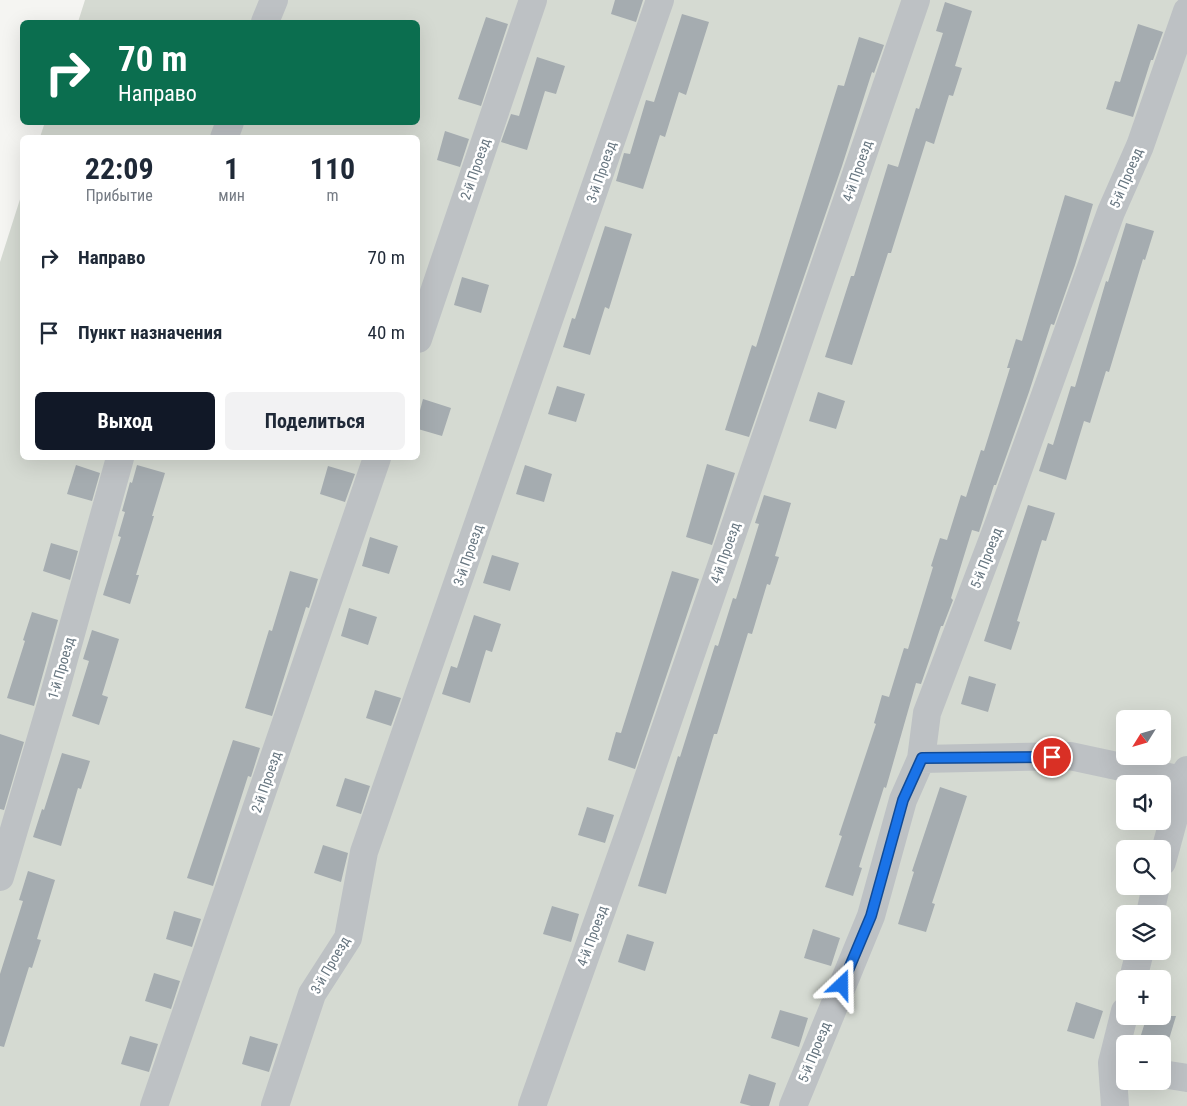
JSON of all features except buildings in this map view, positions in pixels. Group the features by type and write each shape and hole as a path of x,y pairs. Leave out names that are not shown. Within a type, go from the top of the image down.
{"street":[{"path":"267,20 274,0"},
{"name":"2-й Проезд","path":"420,333 533,0"},
{"name":"3-й Проезд","path":"275,1106 312,994 348,938 364,852 660,0"},
{"name":"4-й Проезд","path":"532,1106 634,819 916,0"},
{"name":"5-й Проезд","path":"793,1106 871,916 903,800 922,758 927,713 999,523 1112,212 1140,146 1187,11"},
{"name":"1-й Проезд","path":"0,877 55,692 119,460"},
{"name":"2-й Проезд","path":"154,1106 376,460"},
{"path":"922,758 1070,756 1186,777 1168,840"},
{"path":"1171,1075 1187,1078"},
{"path":"1114,1106 1116,1085"}],"shaded area":[{"path":"85,0 1187,0 1187,1106 0,1106 0,262 20,199 20,460 420,460 420,135 41,135 44,125 420,125 420,20 79,20"}],"route":[{"path":"842,985 871,916 903,800 922,758 1052,757"}]}
